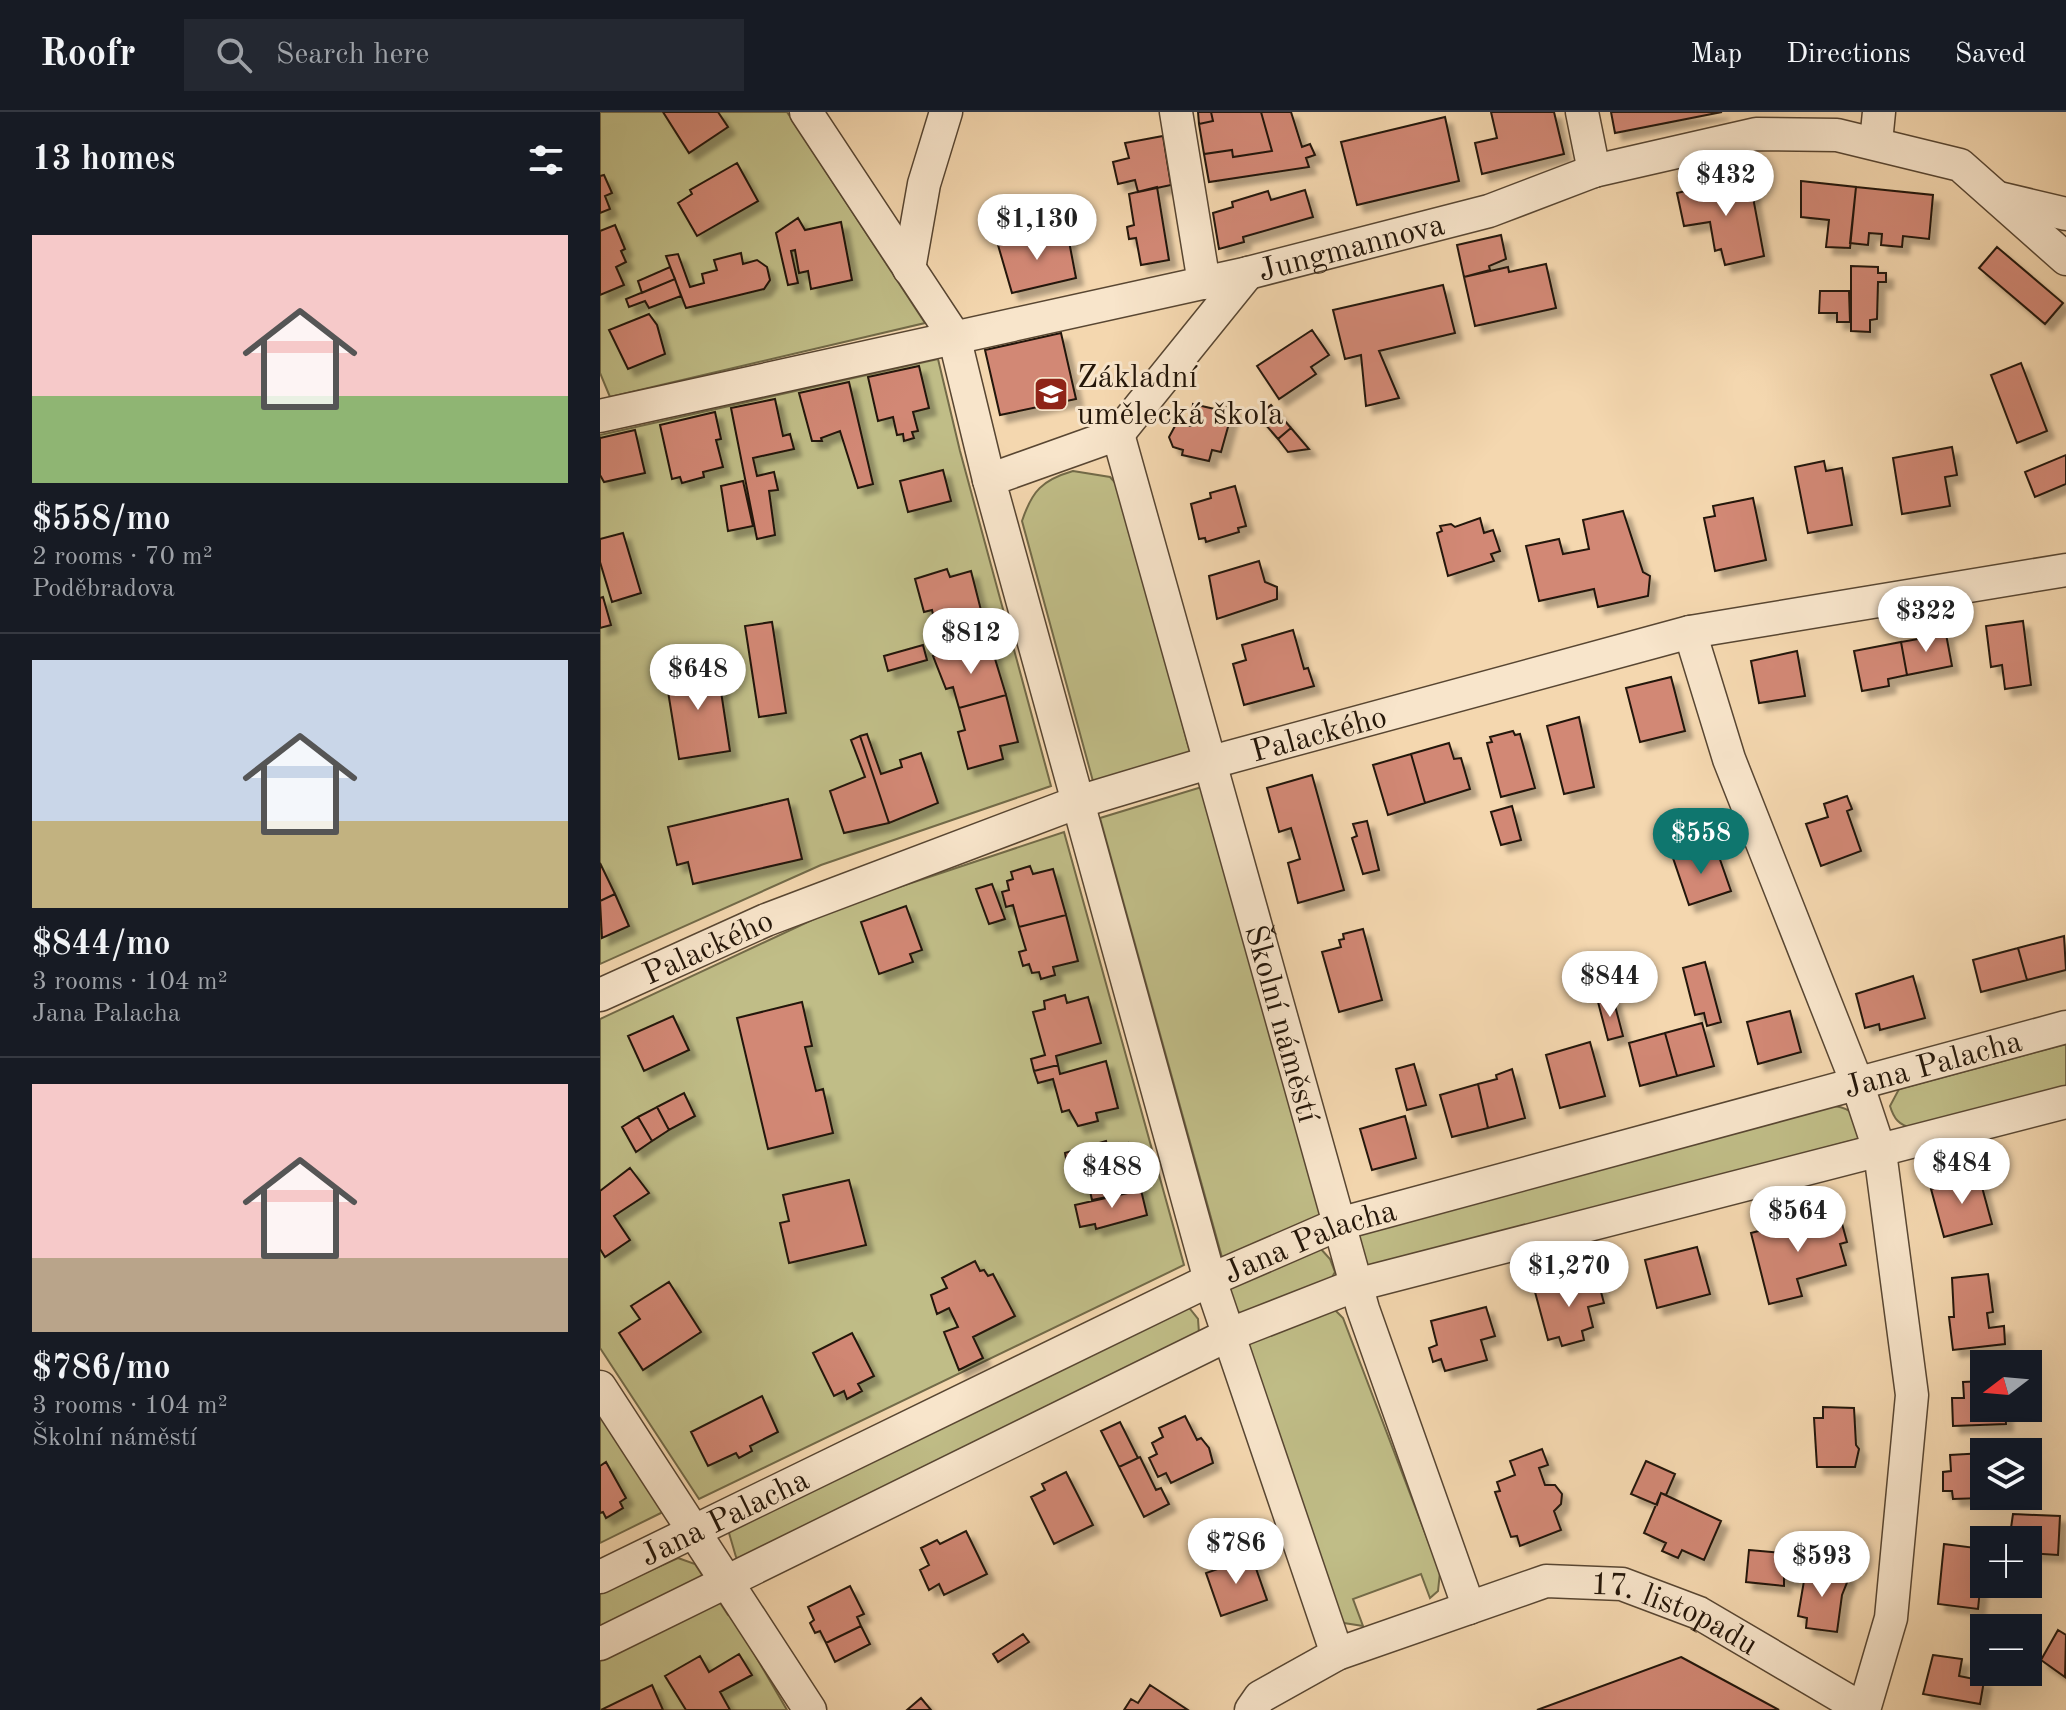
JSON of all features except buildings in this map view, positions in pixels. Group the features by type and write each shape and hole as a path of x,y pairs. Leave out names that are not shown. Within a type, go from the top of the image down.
{"street":[{"path":"806,112 954,336 989,480 1210,1280 1337,1654 1260,1697 1251,1710"},
{"path":"909,269 924,184 946,112"},
{"path":"1176,112 1204,283"},
{"path":"1582,112 1594,171"},
{"name":"Jungmannova","path":"600,416 1248,273 1489,211 1594,171 1801,122 1878,127 1960,165 2066,259"},
{"path":"1995,197 2066,214"},
{"path":"989,480 1118,434 1248,273"},
{"name":"Školní náměstí","path":"1118,434 1356,1285 1469,1608"},
{"name":"Palackého","path":"600,995 766,920 1078,802 1208,763 1690,632 2066,570"},
{"path":"1690,632 1729,759 1857,1083 1880,1152 1912,1395 1891,1618 1864,1710"},
{"name":"Jana Palacha","path":"600,1577 1210,1280 1339,1224 2066,1027"},
{"name":"Jana Palacha","path":"600,1644 1228,1335 1356,1285 2066,1102"},
{"path":"600,1387 697,1531 810,1710"},
{"name":"17. listopadu","path":"1337,1654 1546,1581 1622,1584 1699,1613 1864,1710"}],"shaded area":[{"path":"600,112 787,112 925,323 610,397 600,373"},
{"path":"938,359 1051,786 821,865 600,964 600,435"},
{"path":"1073,471 1110,477 1120,488 1191,756 1094,785 1022,521 1040,488 1053,478"},
{"path":"1205,786 1324,1215 1223,1261 1100,818"},
{"path":"1064,832 1184,1265 699,1499 600,1348 600,1019 842,906"},
{"path":"2066,1044 2066,1087 1912,1128 1895,1118 1890,1106 1899,1089"},
{"path":"1834,1106 1846,1109 1855,1116 1859,1126 1858,1139 1365,1270 1355,1234"},
{"path":"1320,1248 1330,1259 1335,1272 1330,1281 1242,1314 1234,1310 1227,1290"},
{"path":"1187,1305 1198,1319 1199,1333 747,1565 736,1557 729,1533 738,1522"},
{"path":"1325,1310 1336,1311 1343,1318 1440,1572 1438,1591 1430,1598 1421,1574 1353,1599 1363,1626 1344,1623 1335,1615 1244,1349 1249,1341"},
{"path":"600,1413 665,1511 600,1543"},
{"path":"678,1558 695,1564 728,1615 733,1617 787,1710 600,1710 600,1593"}],"place":[{"name":"Základní umělecká škola","path":"1051,394"}]}
